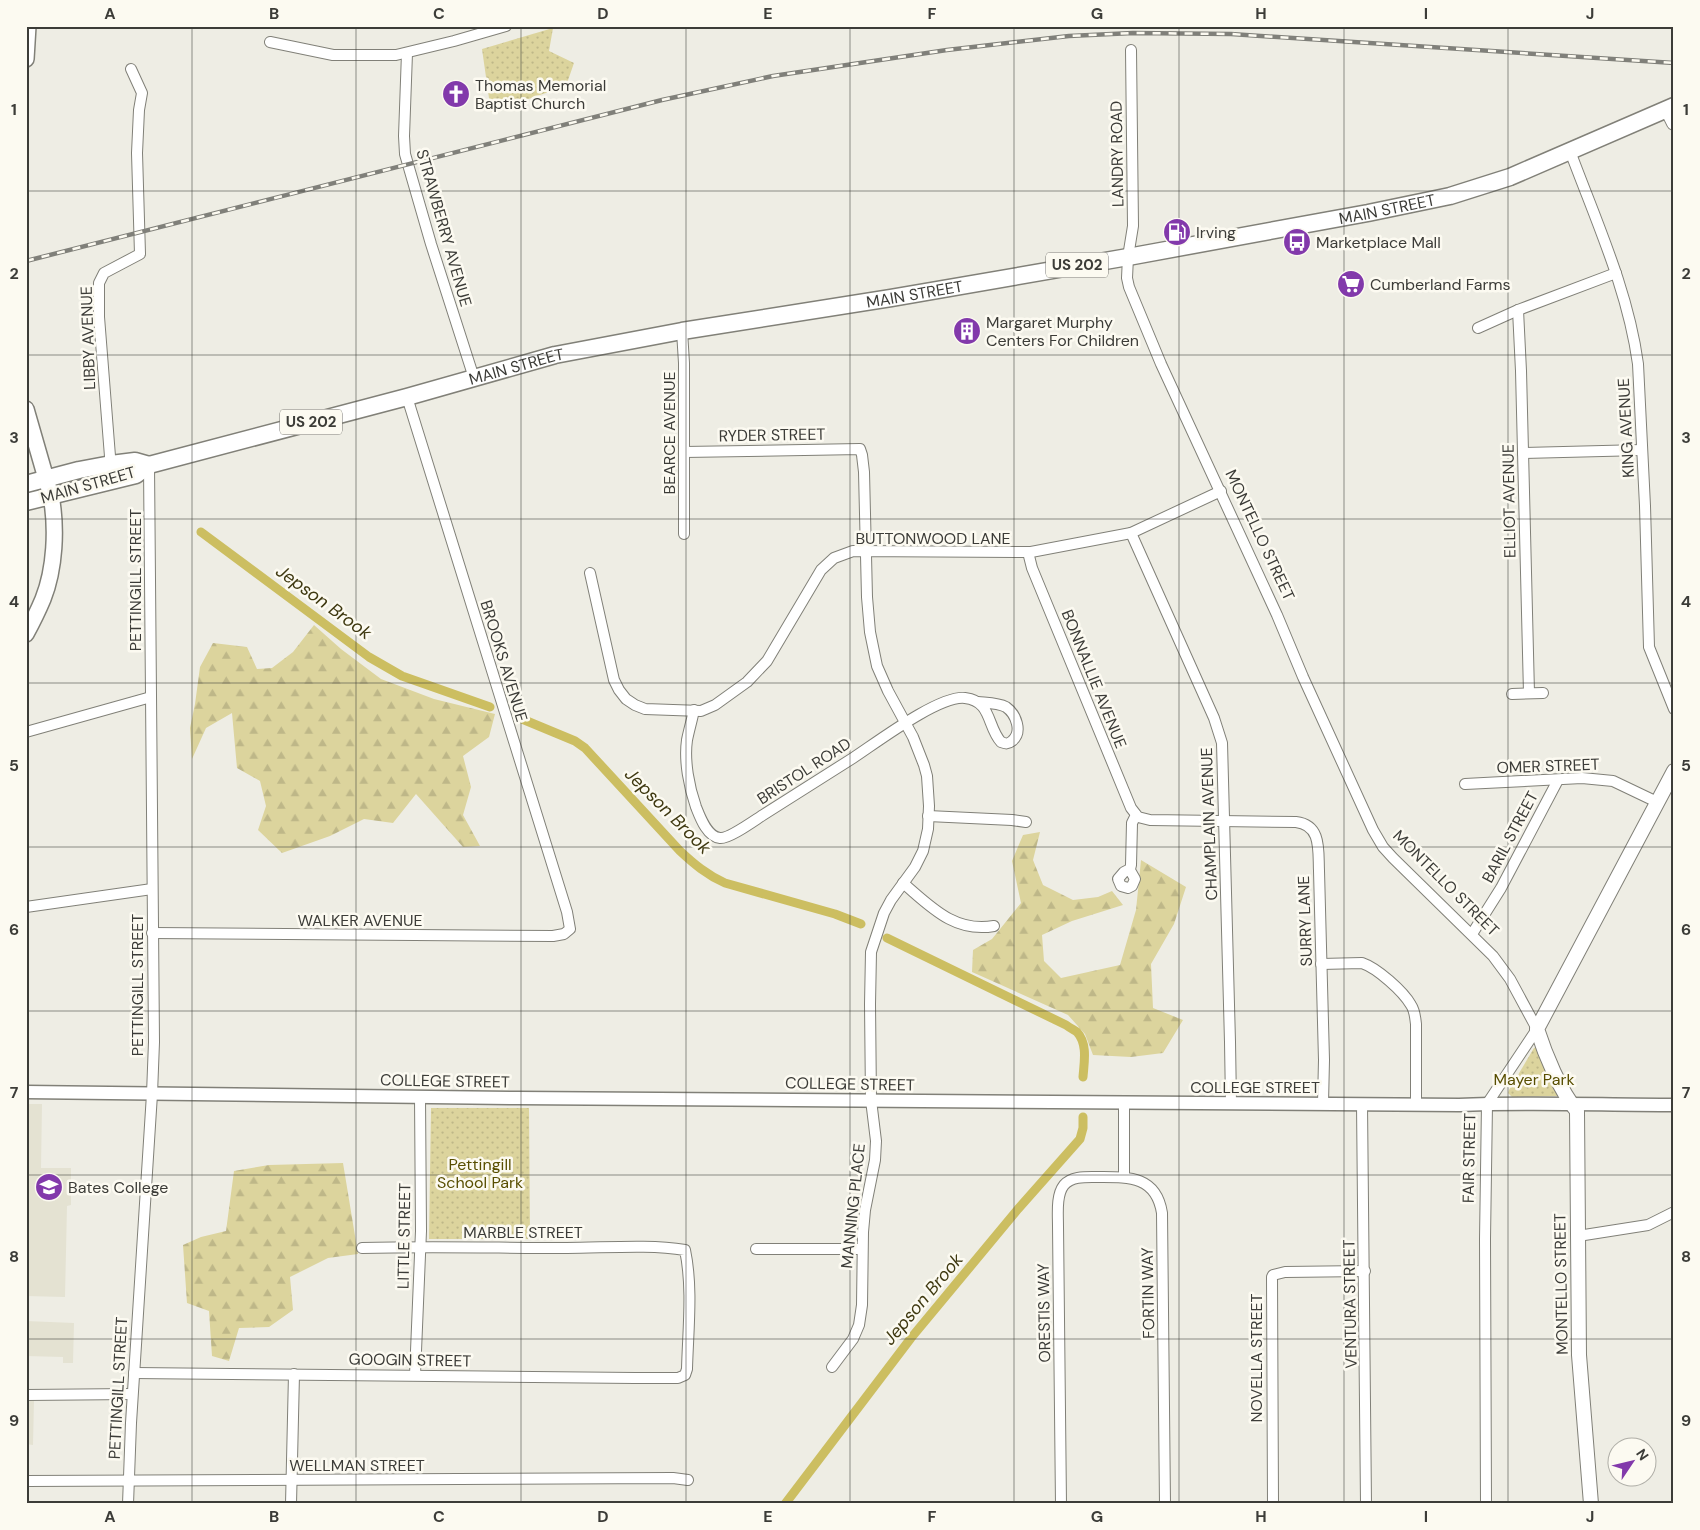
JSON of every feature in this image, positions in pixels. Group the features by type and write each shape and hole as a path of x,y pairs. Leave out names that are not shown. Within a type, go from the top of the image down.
{"highway":[{"name":"MAIN STREET","path":"26,502 136,475 149,465 407,397 555,355 682,331 891,298 1128,257 1450,196 1510,177 1570,151 1672,113"},
{"name":"MAIN STREET","path":"26,484 111,464 135,461 149,465"}],"main road":[{"path":"26,59 28,26"},
{"path":"26,409 47,478 53,507 52,558 43,599 26,634"},
{"name":"FAIR STREET","path":"1537,1029 1674,771"},
{"name":"MONTELLO STREET","path":"1537,1029 1570,1103 1577,1111 1580,1380 1591,1504"}],"street":[{"path":"270,42 333,55 396,55 506,26"},
{"name":"LANDRY ROAD","path":"1128,257 1133,226 1131,50"},
{"name":"STRAWBERRY AVENUE","path":"407,53 405,154 431,244 474,378"},
{"name":"LIBBY AVENUE","path":"112,480 99,283 104,273 140,254 137,153 139,110 142,93 131,69"},
{"name":"KING AVENUE","path":"1570,151 1616,273 1628,312 1635,345 1642,450 1649,647 1674,709"},
{"name":"MONTELLO STREET","path":"1128,257 1127,278 1133,299 1277,615 1332,743 1373,830 1383,847 1393,858 1493,956 1510,979 1537,1029"},
{"path":"1478,328 1518,310 1616,273"},
{"name":"ELLIOT AVENUE","path":"1518,310 1520,323 1528,693"},
{"name":"BEARCE AVENUE","path":"682,331 684,534"},
{"name":"BROOKS AVENUE","path":"407,397 567,912 570,925 567,932"},
{"name":"RYDER STREET","path":"684,452 860,449"},
{"name":"MANNING PLACE","path":"832,1367 853,1338 859,1325 862,1305 862,1249 865,1210 875,1160 876,1141 871,1100 871,952 884,913 923,851 928,829 927,776 919,751 881,675 873,649 867,597 864,472 860,449"},
{"path":"1523,453 1642,450"},
{"name":"PETTINGILL STREET","path":"128,1504 132,1394 154,1042 149,465"},
{"name":"BUTTONWOOD LANE","path":"590,573 614,680 626,699 645,708 706,710 731,695 757,672 776,647 816,577 828,562 834,558 854,551 1028,552 1131,533 1221,491"},
{"name":"CHAMPLAIN AVENUE","path":"1131,533 1220,733 1223,751 1231,1104"},
{"name":"BONNALLIE AVENUE","path":"1028,552 1032,568 1089,707 1131,808 1136,815"},
{"path":"1512,694 1543,693"},
{"path":"26,732 151,697"},
{"name":"BRISTOL ROAD","path":"694,710 687,745 691,789 697,810 705,827 716,837 721,838 756,820 922,713 952,700 964,698 1006,708 1011,712 1019,728 1015,739 1009,743 1001,742 987,714 978,702"},
{"name":"OMER STREET","path":"1465,784 1606,779 1657,802"},
{"name":"BARIL STREET","path":"1472,934 1501,888 1558,780"},
{"path":"1132,872 1135,879 1132,886 1128,888 1121,886 1118,878 1130,869 1131,865 1132,823 1136,815"},
{"name":"SURRY LANE","path":"1136,815 1140,819 1150,820 1296,822 1307,824 1311,827 1318,843 1324,1060 1323,1103"},
{"path":"928,816 1026,822"},
{"path":"903,883 945,918 974,927 994,926"},
{"path":"26,906 152,889"},
{"name":"WALKER AVENUE","path":"152,934 553,936 567,932"},
{"path":"1321,964 1368,965 1396,988 1411,1005 1415,1014 1416,1024 1416,1104"},
{"name":"FAIR STREET","path":"1486,1504 1485,1239 1487,1104 1537,1029"},
{"name":"COLLEGE STREET","path":"26,1092 1231,1104 1570,1103 1674,1105"},
{"name":"LITTLE STREET","path":"415,1375 420,1247 420,1097"},
{"path":"1124,1103 1124,1177"},
{"name":"VENTURA STREET","path":"1362,1104 1366,1504"},
{"name":"ORESTIS WAY","path":"1061,1504 1058,1226 1060,1194 1064,1185 1080,1177 1124,1177"},
{"name":"FORTIN WAY","path":"1124,1177 1139,1180 1153,1190 1157,1196 1162,1213 1164,1504"},
{"path":"1578,1236 1648,1225 1674,1212"},
{"name":"MARBLE STREET","path":"362,1248 665,1248 685,1250 688,1285 687,1369 685,1375"},
{"path":"756,1249 862,1249"},
{"name":"NOVELLA STREET","path":"1273,1504 1272,1277 1285,1272 1364,1271"},
{"name":"GOOGIN STREET","path":"134,1373 635,1378 678,1378 685,1375"},
{"path":"291,1504 294,1374"},
{"path":"26,1395 132,1394"},
{"name":"WELLMAN STREET","path":"26,1481 673,1478 688,1480"}],"shaded area":[{"name":"Bates College","path":"26,1104 42,1104 41,1168 71,1168 71,1205 67,1206 65,1297 26,1296"},
{"path":"26,1321 74,1323 73,1363 63,1363 63,1357 26,1356"},
{"path":"26,1400 34,1400 33,1445 26,1444"}],"green space":[{"path":"553,28 549,51 574,63 566,86 491,112 482,49"},
{"path":"314,625 341,649 381,679 434,699 495,714 489,737 463,756 471,787 463,815 480,846 463,847 416,794 393,823 364,819 330,836 282,853 258,830 266,806 260,781 237,768 232,713 206,728 192,759 190,728 200,667 213,643 247,647 257,669 272,668 293,652"},
{"path":"1040,832 1033,860 1043,885 1073,900 1098,897 1112,891 1123,905 1072,921 1042,935 1044,961 1061,978 1120,965 1136,910 1141,860 1186,887 1174,924 1151,964 1153,1008 1183,1020 1163,1053 1131,1057 1093,1055 1085,1034 1068,1015 972,972 973,950 992,939 1021,903 1012,861 1023,835"},
{"name":"Mayer Park","path":"1536,1047 1558,1094 1557,1096 1512,1097 1508,1093 1509,1090"},
{"name":"Pettingill School Park","path":"431,1108 529,1108 530,1239 429,1239"},
{"path":"343,1163 358,1254 328,1258 290,1277 293,1310 269,1327 239,1328 229,1361 212,1356 209,1311 187,1303 183,1245 201,1237 226,1231 234,1171 269,1165"}],"waterway":[{"name":"Jepson Brook","path":"201,532 369,657 402,676 490,707"},
{"name":"Jepson Brook","path":"522,719 575,741 585,748 680,851 712,876 725,883 835,914 861,924"},
{"name":"Jepson Brook","path":"887,938 1077,1032 1084,1048 1083,1077"},
{"name":"Jepson Brook","path":"785,1504 911,1338 1018,1209 1080,1139 1083,1117"}],"railway":[{"path":"26,261 662,100 773,76 947,50 1069,36 1133,33 1231,34 1674,63"}],"place":[{"name":"Thomas Memorial Baptist Church","path":"456,94"},
{"name":"Irving","path":"1177,232"},
{"name":"Marketplace Mall","path":"1297,242"},
{"name":"Cumberland Farms","path":"1351,284"},
{"name":"Margaret Murphy Centers For Children","path":"967,331"},
{"name":"Bates College","path":"49,1187"}]}
